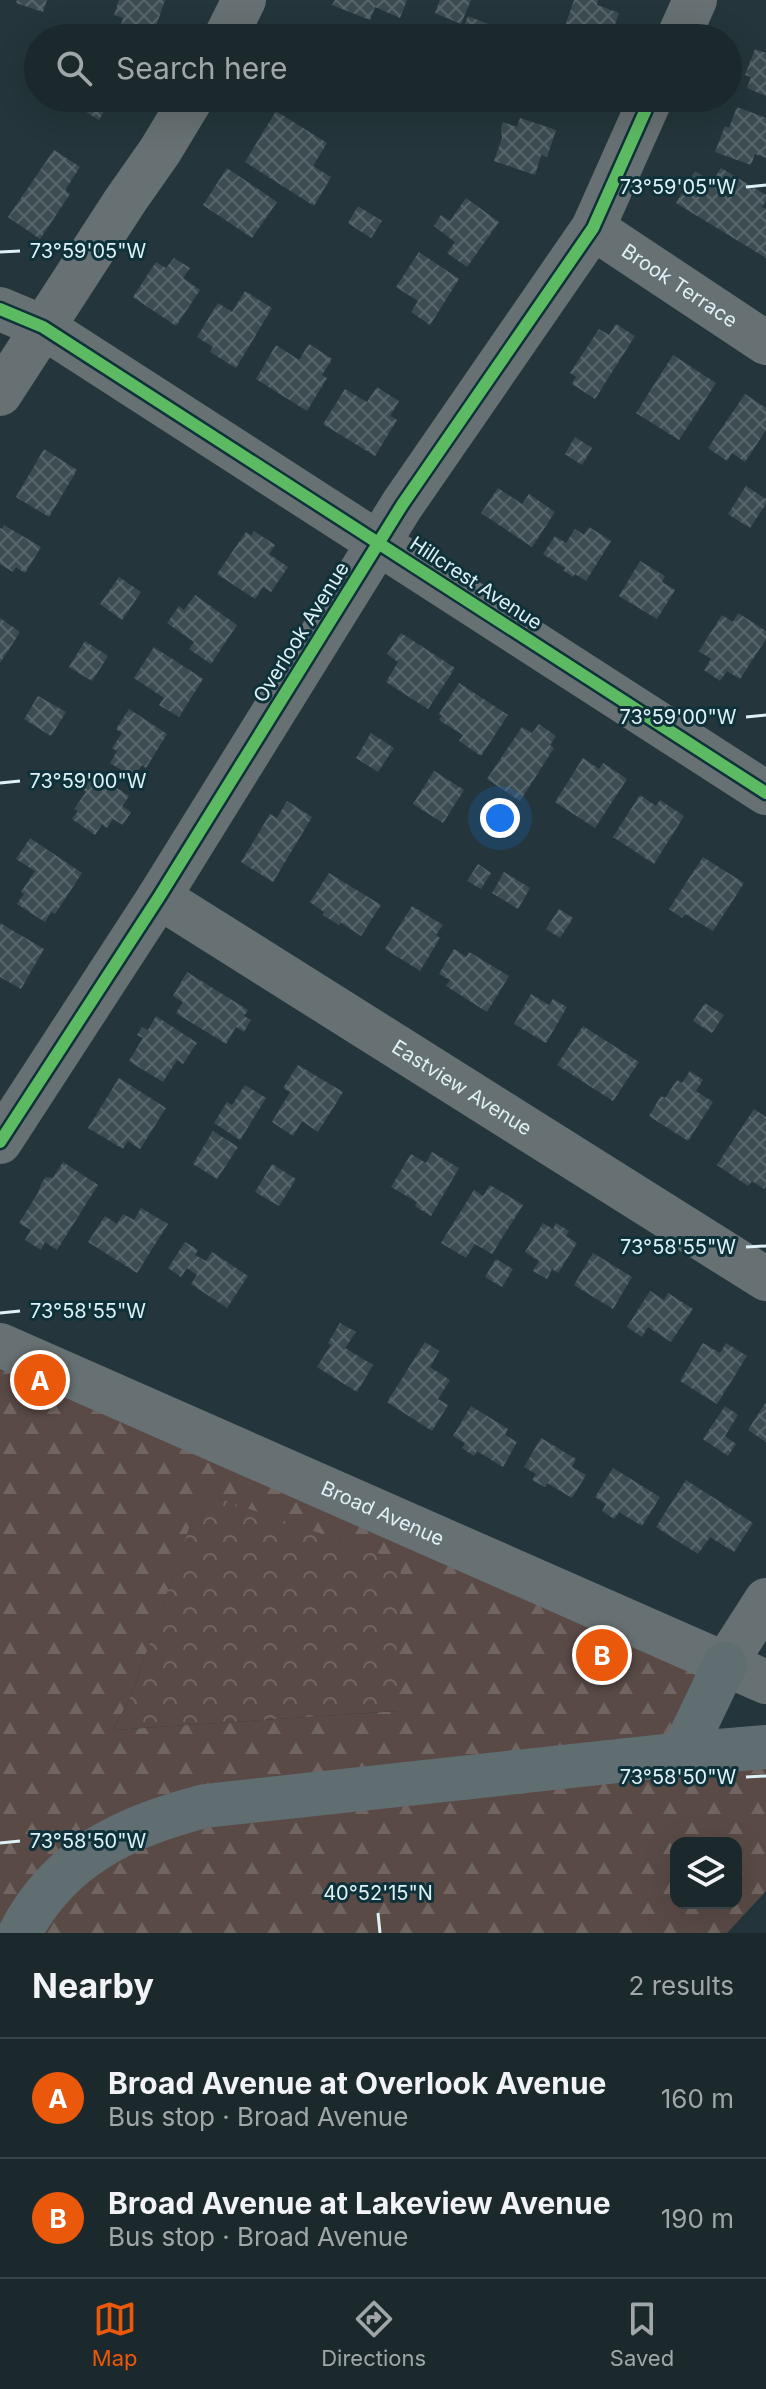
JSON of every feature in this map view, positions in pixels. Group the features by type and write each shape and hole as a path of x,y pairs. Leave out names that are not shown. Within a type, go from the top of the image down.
{"highway":[{"path":"682,1754 725,1664"},
{"path":"20,1933 46,1892 78,1862 143,1824 205,1806 766,1747"}],"street":[{"path":"232,24 244,0"},
{"path":"684,24 695,0"},
{"path":"0,394 184,112"},
{"name":"Overlook Avenue","path":"0,1142 159,897 402,505 593,228 645,112"},
{"name":"Brook Terrace","path":"593,228 766,343"},
{"name":"Hillcrest Avenue","path":"0,309 43,327 766,793"},
{"name":"Eastview Avenue","path":"159,897 766,1279"},
{"name":"Broad Avenue","path":"0,1345 766,1682"},
{"path":"725,1664 766,1600"}],"green space":[{"path":"0,1345 725,1664 645,1769 766,1767 766,1891 727,1933 0,1933","holes":["202,1491 223,1500 398,1711 113,1730 133,1692"]},
{"path":"202,1490 401,1561 398,1711 113,1730 133,1692"}],"building":[{"path":"17,0 47,0 43,12 16,3"},
{"path":"119,0 165,0 157,24 121,24 123,18 114,15"},
{"path":"335,0 407,0 400,18 375,7 370,20 332,5"},
{"path":"440,0 471,0 461,24 435,13"},
{"path":"574,0 598,0 597,5 619,13 615,24 566,24"},
{"path":"468,16 488,24 465,24"},
{"path":"755,49 766,53 766,96 747,88 751,77 745,75"},
{"path":"742,109 766,118 766,158 755,154 751,165 715,152 725,126 729,128 735,112 742,112"},
{"path":"86,112 104,112 99,120"},
{"path":"278,112 327,143 313,166 331,177 314,206 245,162"},
{"path":"520,118 556,130 547,157 541,155 535,175 494,161 502,138 503,122 517,127"},
{"path":"54,150 80,167 65,190 70,194 40,239 8,217"},
{"path":"227,168 277,202 252,238 203,205"},
{"path":"721,168 766,195 762,207 766,209 766,258 676,203 695,171 712,182"},
{"path":"466,198 499,222 467,267 447,253 455,242 434,226 441,215 450,221"},
{"path":"358,206 382,221 371,238 348,223"},
{"path":"419,252 459,279 430,325 411,312 418,301 396,287"},
{"path":"174,258 190,268 183,278 200,290 176,326 133,297 156,262 166,268"},
{"path":"245,291 272,308 236,368 210,352 213,347 197,337 218,303 232,312"},
{"path":"616,324 635,336 595,399 572,384 576,377 570,373 599,329 609,335"},
{"path":"309,344 332,359 322,375 327,378 307,411 256,379 276,345 299,360"},
{"path":"673,355 716,383 679,440 636,413"},
{"path":"377,387 399,401 390,416 397,420 375,456 323,424 345,389 367,402"},
{"path":"745,394 766,408 766,430 745,462 732,453 727,461 708,448"},
{"path":"575,437 592,448 582,465 565,454"},
{"path":"44,449 77,470 49,517 16,497"},
{"path":"746,486 766,499 766,504 750,528 728,514"},
{"path":"498,488 522,504 529,494 555,512 532,547 481,513"},
{"path":"4,525 41,547 25,573 16,567 13,572 0,564 0,528"},
{"path":"589,527 611,541 586,581 575,574 573,577 543,554 555,536 566,543 575,529 584,535"},
{"path":"254,531 275,545 269,554 288,567 271,592 263,587 255,599 217,574 246,532 251,536"},
{"path":"640,561 665,576 662,582 675,590 657,619 619,596"},
{"path":"119,577 141,592 122,620 100,604"},
{"path":"195,595 237,625 211,664 189,649 194,642 167,623 179,606 184,610"},
{"path":"738,613 766,631 766,639 740,679 727,671 720,681 704,670 711,659 699,651 722,615 733,622"},
{"path":"0,618 20,632 0,663"},
{"path":"401,633 455,668 428,709 386,682 398,662 387,654"},
{"path":"85,641 108,656 92,681 69,667"},
{"path":"154,647 203,679 179,717 159,705 164,698 134,678"},
{"path":"459,683 508,715 481,756 459,741 463,735 439,720 442,716 439,714"},
{"path":"38,696 66,712 51,736 24,719"},
{"path":"129,709 167,734 146,768 142,765 134,778 110,763 117,751 112,748 122,733 116,729"},
{"path":"539,724 556,736 550,745 554,748 520,801 487,779 522,727 532,733"},
{"path":"371,733 394,748 378,772 356,758"},
{"path":"583,758 599,769 603,763 627,779 595,828 555,802"},
{"path":"90,770 129,796 122,806 131,812 123,825 113,819 107,828 102,824 95,835 72,819 78,811 74,809 86,792 79,787"},
{"path":"434,771 464,790 443,823 413,804"},
{"path":"640,795 656,806 660,800 684,816 654,864 613,837"},
{"path":"287,801 312,817 273,882 241,862 270,814 277,818"},
{"path":"30,838 82,873 55,914 51,912 45,922 17,904 35,871 16,859"},
{"path":"703,857 744,883 713,931 685,914 682,918 669,909"},
{"path":"478,864 491,873 481,889 467,881"},
{"path":"504,872 530,888 518,909 492,893"},
{"path":"329,873 381,905 361,936 323,915 324,912 310,902"},
{"path":"412,906 443,925 436,935 440,938 420,971 385,949"},
{"path":"559,909 573,918 560,938 546,929"},
{"path":"0,923 44,949 21,989 0,977"},
{"path":"454,949 466,957 469,952 509,976 487,1012 446,986 450,980 439,974"},
{"path":"187,972 248,1010 244,1016 251,1020 244,1032 236,1027 226,1044 176,1013 183,1002 173,996"},
{"path":"531,994 549,1005 553,999 567,1007 546,1043 514,1024"},
{"path":"705,1003 724,1015 712,1033 693,1021"},
{"path":"156,1016 197,1043 183,1064 177,1060 163,1082 129,1061 143,1038 137,1035 142,1027 148,1030"},
{"path":"583,1026 639,1062 613,1101 557,1065"},
{"path":"298,1065 343,1092 318,1132 302,1121 293,1136 272,1122 290,1092 283,1088"},
{"path":"690,1071 703,1080 696,1091 713,1102 688,1141 649,1116 661,1096 665,1098 677,1080 682,1083"},
{"path":"119,1078 166,1108 140,1149 128,1141 123,1149 88,1128"},
{"path":"245,1085 266,1098 240,1140 214,1123 227,1102 232,1105"},
{"path":"754,1109 766,1117 764,1189 752,1181 748,1186 717,1165"},
{"path":"213,1131 238,1147 217,1179 193,1164"},
{"path":"432,1152 459,1168 431,1216 415,1206 417,1202 391,1187 411,1154 426,1163"},
{"path":"63,1162 98,1185 57,1250 45,1242 41,1250 25,1240 31,1230 19,1223 42,1182 46,1177 53,1178"},
{"path":"272,1164 296,1179 279,1206 255,1192"},
{"path":"490,1185 523,1205 492,1254 475,1244 466,1258 441,1243 474,1190 483,1196"},
{"path":"141,1208 168,1224 137,1273 88,1242 105,1216 117,1224 123,1214 134,1220"},
{"path":"543,1223 553,1229 556,1223 569,1231 566,1236 577,1243 558,1273 552,1269 547,1279 533,1271 539,1261 525,1252"},
{"path":"185,1242 198,1250 195,1255 206,1261 212,1252 248,1276 227,1308 191,1284 197,1275 187,1268 181,1277 168,1268"},
{"path":"593,1253 632,1277 613,1309 574,1285"},
{"path":"496,1259 513,1269 502,1287 485,1277"},
{"path":"650,1291 664,1300 668,1293 693,1309 671,1342 648,1327 642,1337 627,1327"},
{"path":"340,1323 356,1332 345,1348 373,1365 357,1392 317,1367"},
{"path":"425,1342 439,1351 430,1367 450,1380 438,1399 448,1405 432,1431 387,1402"},
{"path":"703,1343 720,1353 726,1343 747,1356 717,1404 680,1381"},
{"path":"766,1402 766,1442 748,1430"},
{"path":"471,1406 508,1429 505,1435 517,1442 503,1467 477,1451 474,1456 462,1448 465,1443 453,1436"},
{"path":"725,1406 738,1415 725,1436 736,1444 728,1456 703,1439"},
{"path":"541,1438 576,1459 572,1467 586,1475 572,1498 547,1483 545,1487 532,1480 536,1474 524,1467"},
{"path":"613,1468 660,1497 642,1526 619,1512 614,1519 602,1511 606,1504 595,1497"},
{"path":"686,1480 753,1523 734,1552 710,1537 698,1554 656,1527"}],"cycle path":[{"path":"0,1142 159,897 402,505 593,228 645,112"},
{"path":"0,309 43,327 766,793"}],"place":[{"name":"Broad Avenue at Overlook Avenue","path":"40,1380"},
{"name":"Broad Avenue at Lakeview Avenue","path":"602,1655"}]}
